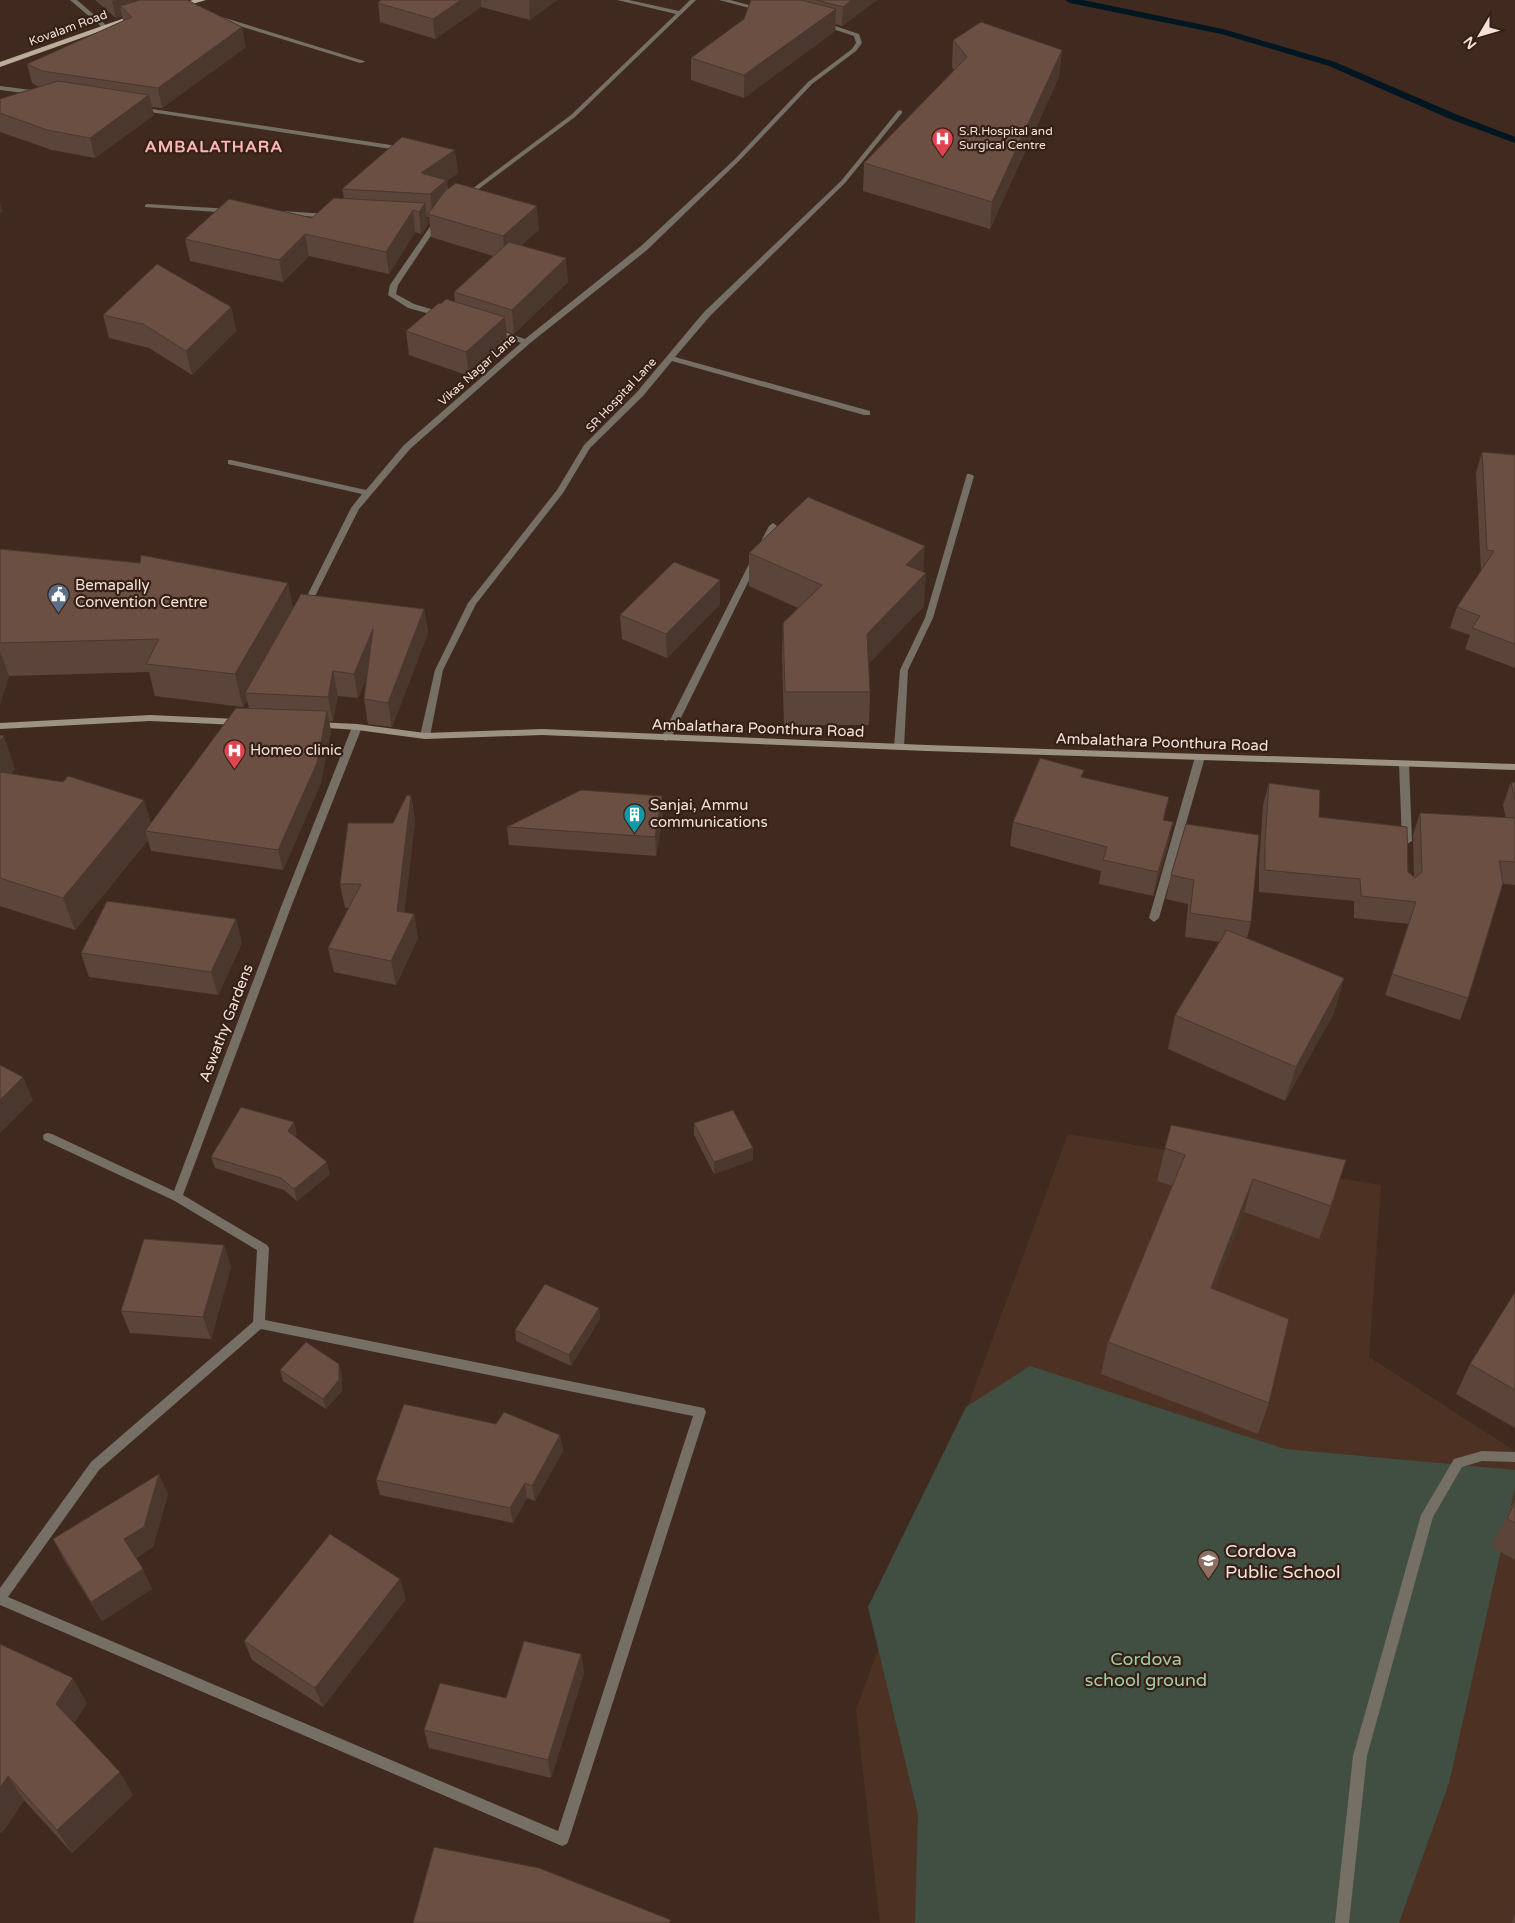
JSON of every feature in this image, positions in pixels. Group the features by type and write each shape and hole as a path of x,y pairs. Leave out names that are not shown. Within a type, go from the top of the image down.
{"main road":[{"path":"166,9 202,0"},
{"name":"Kovalam Road","path":"0,64 150,13"},
{"path":"0,726 150,718 246,720"},
{"name":"Ambalathara Poonthura Road","path":"309,725 357,727 424,736 542,732 899,747 1515,767"}],"street":[{"path":"73,0 105,27"},
{"path":"620,0 680,13"},
{"path":"460,201 573,116 693,0"},
{"path":"722,0 768,11"},
{"path":"178,6 196,12"},
{"path":"215,17 362,62"},
{"path":"526,342 644,248 737,160 810,83 854,50 859,43 857,35 814,22"},
{"path":"0,88 49,95"},
{"path":"127,107 410,150"},
{"name":"SR Hospital Lane","path":"424,736 439,670 472,603 560,491 587,447 640,394 707,314 843,182 900,112"},
{"path":"147,206 237,211"},
{"path":"444,212 436,221 394,285 392,296 411,306 447,317"},
{"path":"277,213 336,216"},
{"path":"426,221 436,221"},
{"name":"Vikas Nagar Lane","path":"491,331 526,342"},
{"name":"Vikas Nagar Lane","path":"302,614 355,508 407,447 526,342"},
{"path":"671,358 867,413"},
{"path":"231,462 368,493"},
{"path":"899,747 904,670 929,618 970,476"},
{"path":"666,738 773,526"},
{"name":"Aswathy Gardens","path":"177,1197 286,907 357,727"},
{"path":"1154,918 1200,757"},
{"path":"1404,764 1407,854"},
{"path":"48,1137 177,1197 262,1248 259,1324 95,1466 0,1599 562,1838 700,1412 259,1324"},
{"path":"1342,1923 1360,1756 1427,1516 1458,1463 1482,1456 1515,1457"}],"shaded area":[{"name":"Cordova school ground","path":"1068,1134 1381,1185 1369,1357 1515,1451 1515,1923 880,1923 856,1710"}],"green space":[{"name":"Cordova school ground","path":"1030,1366 1285,1449 1515,1470 1515,1488 1449,1783 1399,1923 915,1923 918,1814 868,1607 966,1407"}],"building":[{"path":"140,0 187,0 242,27 158,88 42,71 27,64 132,17 120,6"},
{"path":"381,0 461,0 433,19 378,3"},
{"path":"751,0 801,0 836,9 744,75 691,58 744,19"},
{"path":"816,0 852,0 843,7"},
{"path":"981,22 1062,50 992,202 864,163 967,57 953,40"},
{"path":"58,81 149,95 90,138 47,130 0,113 0,99"},
{"path":"402,137 455,150 421,173 446,180 430,194 342,189"},
{"path":"456,183 537,206 503,236 428,214 445,191"},
{"path":"334,198 425,203 419,212 413,210 386,252 305,234 279,260 185,239 229,199 312,218"},
{"path":"509,242 566,258 512,310 454,292"},
{"path":"157,264 231,307 186,351 143,324 103,315"},
{"path":"446,299 505,317 466,352 406,331"},
{"path":"1482,452 1515,455 1515,644 1472,628 1480,616 1457,607 1494,551 1487,550"},
{"path":"808,497 925,546 906,565 926,573 867,634 870,692 785,692 783,623 822,585 749,553"},
{"path":"0,549 140,563 141,555 288,583 235,674 146,664 159,639 0,643"},
{"path":"674,562 720,580 666,634 620,615"},
{"path":"301,594 424,609 388,703 364,699 373,629 354,674 333,671 328,697 245,693"},
{"path":"236,708 327,711 317,763 278,850 145,831"},
{"path":"1040,758 1084,770 1081,777 1169,797 1163,820 1173,822 1158,872 1103,860 1107,847 1013,822"},
{"path":"0,772 63,782 68,776 144,800 63,898 0,878"},
{"path":"1511,782 1515,783 1515,800"},
{"path":"1269,783 1320,790 1319,817 1407,827 1408,872 1415,878 1422,872 1420,813 1515,818 1515,862 1499,861 1503,883 1468,998 1392,974 1416,902 1361,896 1360,879 1265,870"},
{"path":"581,790 662,796 655,837 507,827"},
{"path":"407,795 411,796 397,911 414,914 391,961 328,948 361,884 340,884 348,823 393,823"},
{"path":"1186,824 1259,835 1251,922 1190,913 1194,880 1171,875"},
{"path":"107,901 236,919 211,972 81,953"},
{"path":"1227,930 1344,978 1296,1067 1175,1015"},
{"path":"0,1065 23,1077 0,1100"},
{"path":"241,1107 294,1122 288,1131 327,1162 294,1189 281,1178 211,1157"},
{"path":"733,1110 753,1148 714,1162 694,1123"},
{"path":"1171,1125 1346,1160 1331,1206 1253,1179 1211,1288 1289,1319 1269,1403 1108,1342 1185,1155 1165,1148"},
{"path":"144,1239 224,1245 203,1317 121,1311"},
{"path":"545,1284 599,1308 569,1355 515,1330"},
{"path":"1515,1292 1515,1390 1470,1364"},
{"path":"306,1342 339,1364 339,1380 323,1399 280,1370"},
{"path":"404,1404 496,1424 504,1412 560,1435 532,1486 525,1483 510,1508 376,1480"},
{"path":"159,1474 144,1527 124,1539 143,1569 91,1602 53,1539"},
{"path":"1515,1502 1515,1523 1507,1519"},
{"path":"330,1534 400,1579 315,1688 244,1641"},
{"path":"524,1641 581,1654 548,1760 424,1730 440,1683 506,1698"},
{"path":"0,1644 73,1678 56,1704 120,1772 57,1830 8,1776 0,1788"},
{"path":"434,1847 539,1868 671,1920 669,1923 413,1923"}],"waterway":[{"path":"1070,0 1223,32 1332,64 1454,117 1515,140"}],"place":[{"name":"S.R.Hospital and Surgical Centre","path":"943,157"},
{"name":"Bemapally Convention Centre","path":"59,613"},
{"name":"Homeo clinic","path":"234,769"},
{"name":"Sanjai, Ammu communications","path":"634,833"},
{"name":"Cordova Public School","path":"1209,1580"}],"district":[{"name":"AMBALATHARA","path":"214,147"}]}
